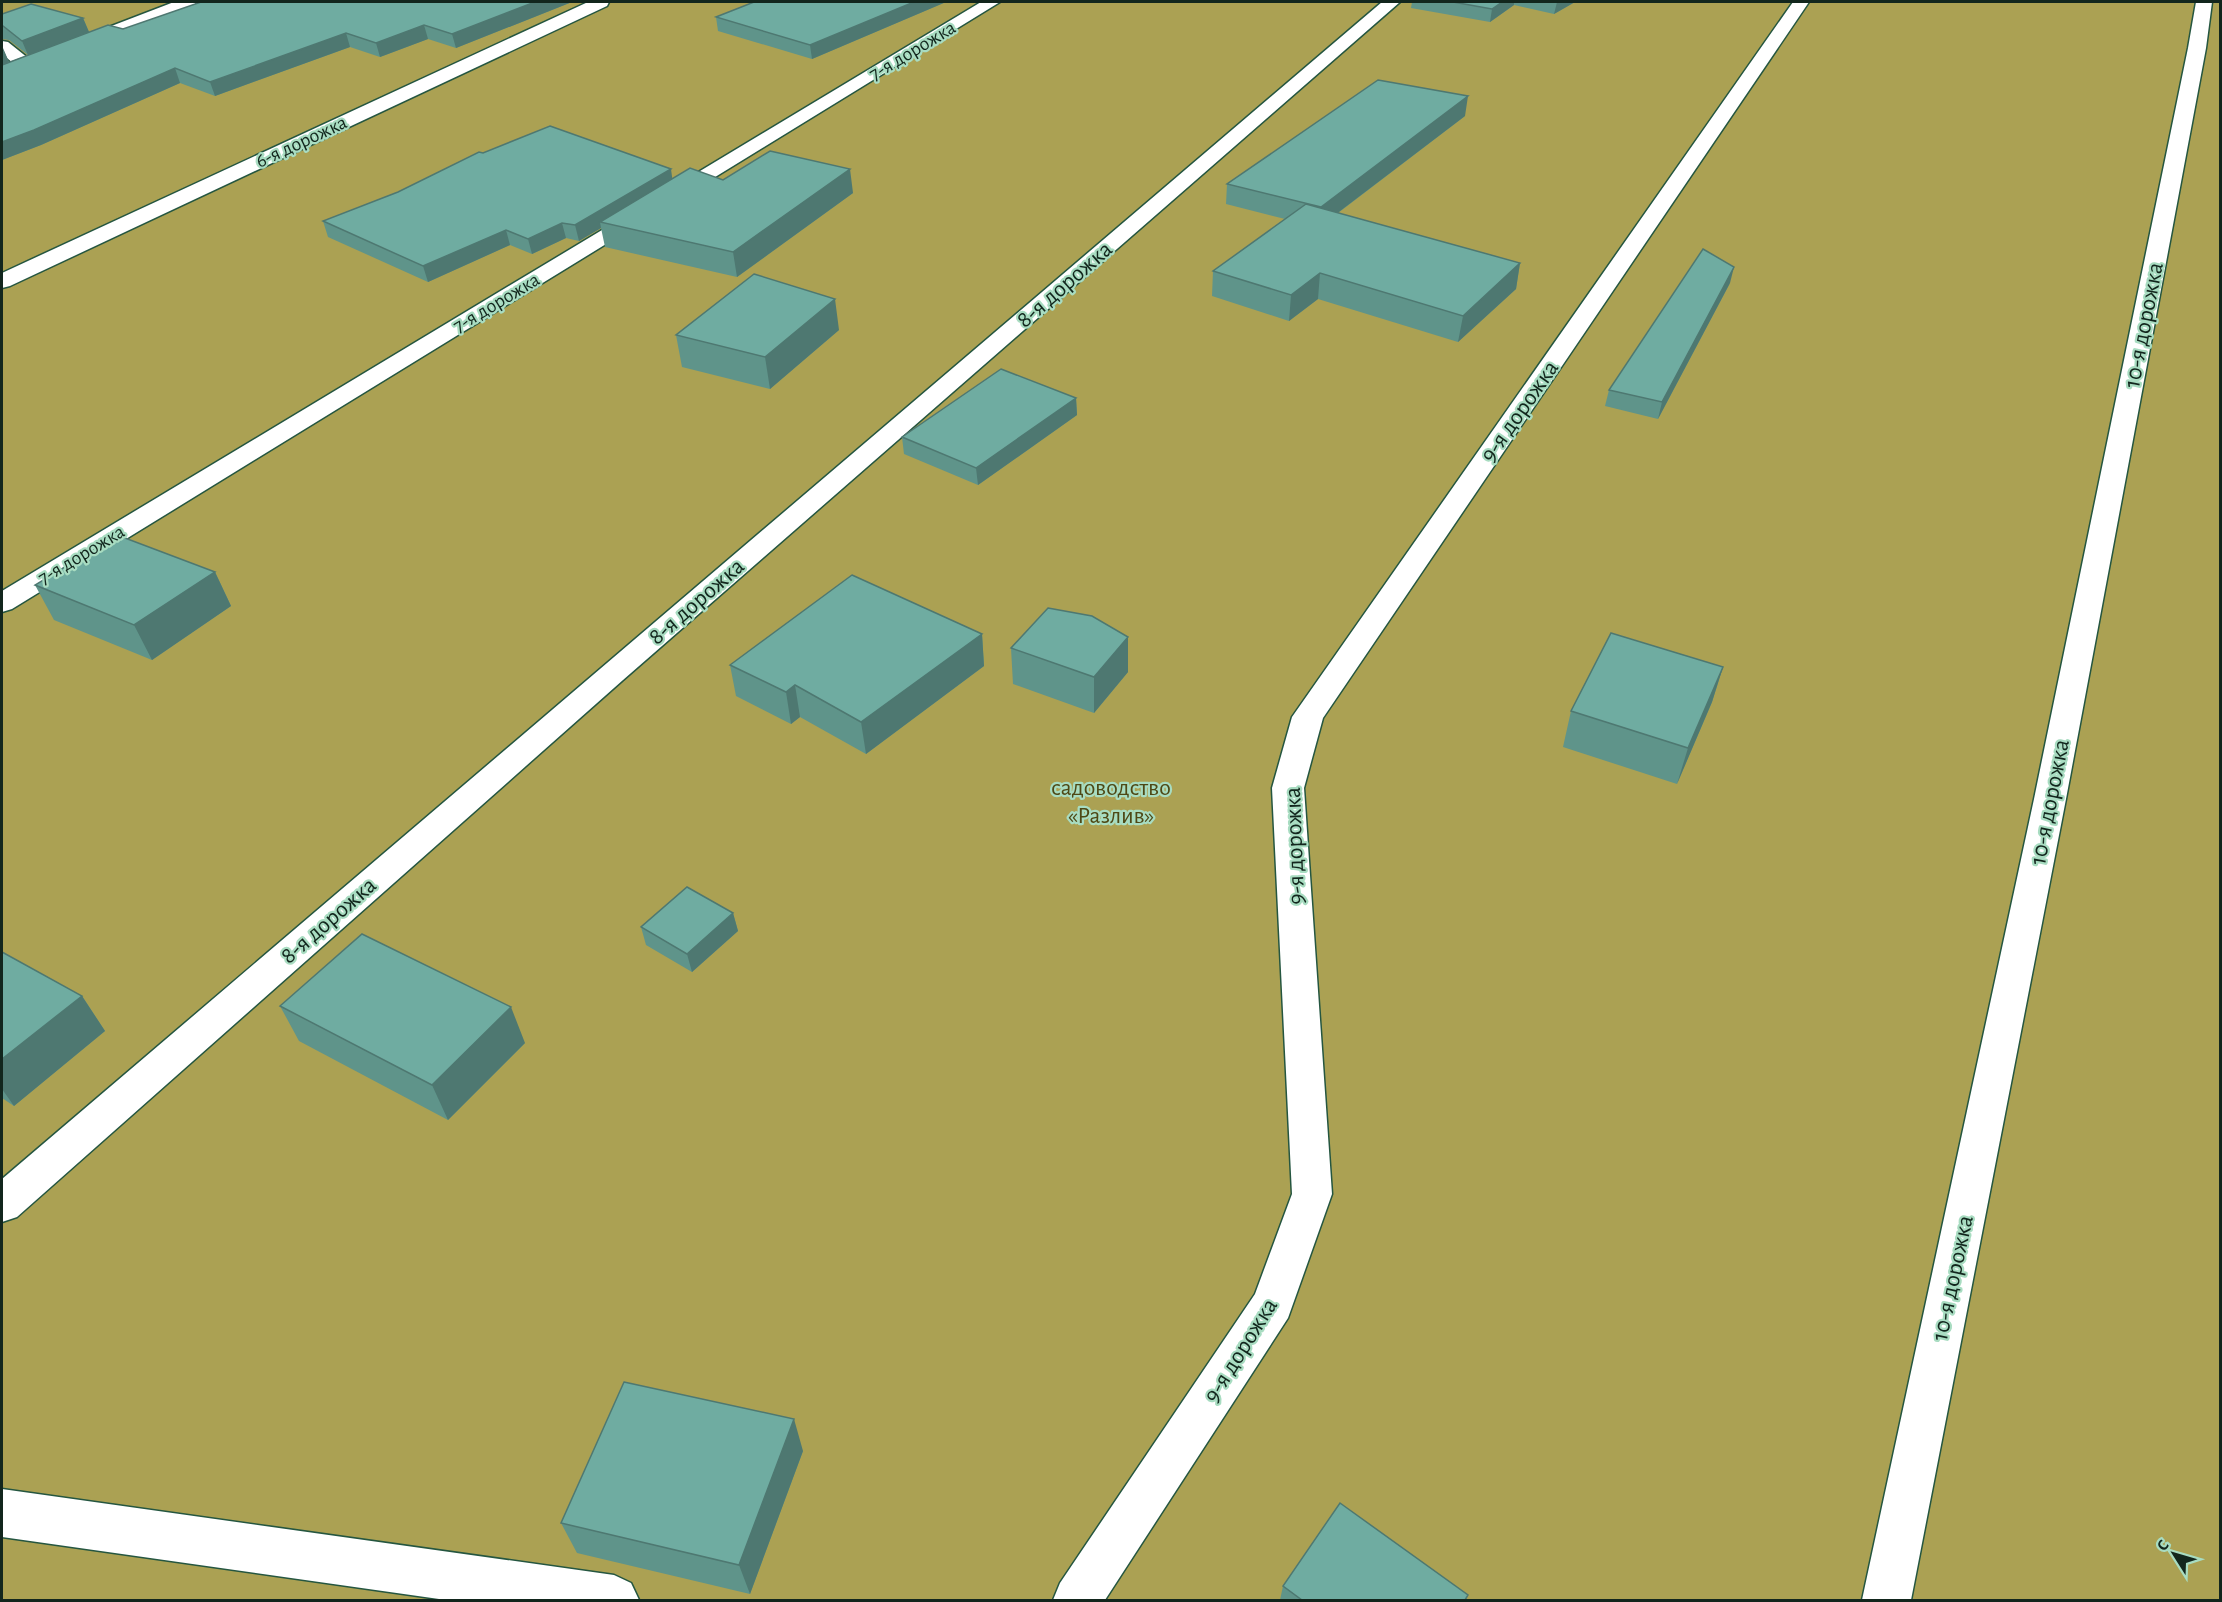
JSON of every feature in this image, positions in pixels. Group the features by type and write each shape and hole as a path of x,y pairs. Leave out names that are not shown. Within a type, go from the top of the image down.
{"street":[{"path":"2,74 188,2"},
{"name":"6-я дорожка","path":"2,281 601,2"},
{"name":"7-я дорожка","path":"2,603 992,2"},
{"name":"8-я дорожка","path":"2,1204 612,673 1392,2"},
{"name":"9-я дорожка","path":"1077,1600 1273,1304 1312,1194 1288,788 1308,717 1801,2"},
{"name":"10-я дорожка","path":"1886,1600 2054,776 2195,60 2204,2"},
{"path":"2,46 26,65"},
{"path":"2,1513 614,1600"}],"green space":[{"name":"садоводство «Разлив»","path":"2,2 2220,2 2220,1600 2,1600"}],"building":[{"path":"201,2 535,2 452,34 424,25 376,43 346,33 210,82 175,68 2,142 2,65 108,25 123,29"},
{"path":"754,2 914,2 810,45 716,17"},
{"path":"1453,2 1502,2 1492,9"},
{"path":"31,4 83,18 22,41 2,26 2,14"},
{"path":"1378,80 1468,96 1321,207 1227,184"},
{"path":"550,126 671,169 575,225 562,223 528,239 506,230 423,266 323,221 398,192 479,152 483,153"},
{"path":"770,151 850,169 733,252 600,222 690,168 723,180"},
{"path":"1306,204 1520,263 1463,316 1320,273 1291,295 1213,271"},
{"path":"1703,249 1734,267 1662,402 1609,390"},
{"path":"754,274 835,299 765,357 676,335"},
{"path":"1001,369 1076,398 976,468 902,437"},
{"path":"117,535 215,572 134,625 35,585"},
{"path":"852,575 982,634 861,722 795,685 786,692 730,665"},
{"path":"1048,608 1092,616 1128,637 1094,677 1011,648"},
{"path":"1611,633 1723,667 1688,748 1571,711"},
{"path":"687,887 733,913 687,954 641,927"},
{"path":"362,934 511,1007 432,1085 280,1006"},
{"path":"2,952 82,996 2,1059"},
{"path":"624,1382 794,1419 739,1565 561,1523"},
{"path":"1340,1503 1468,1595 1465,1600 1302,1600 1283,1586"}]}
